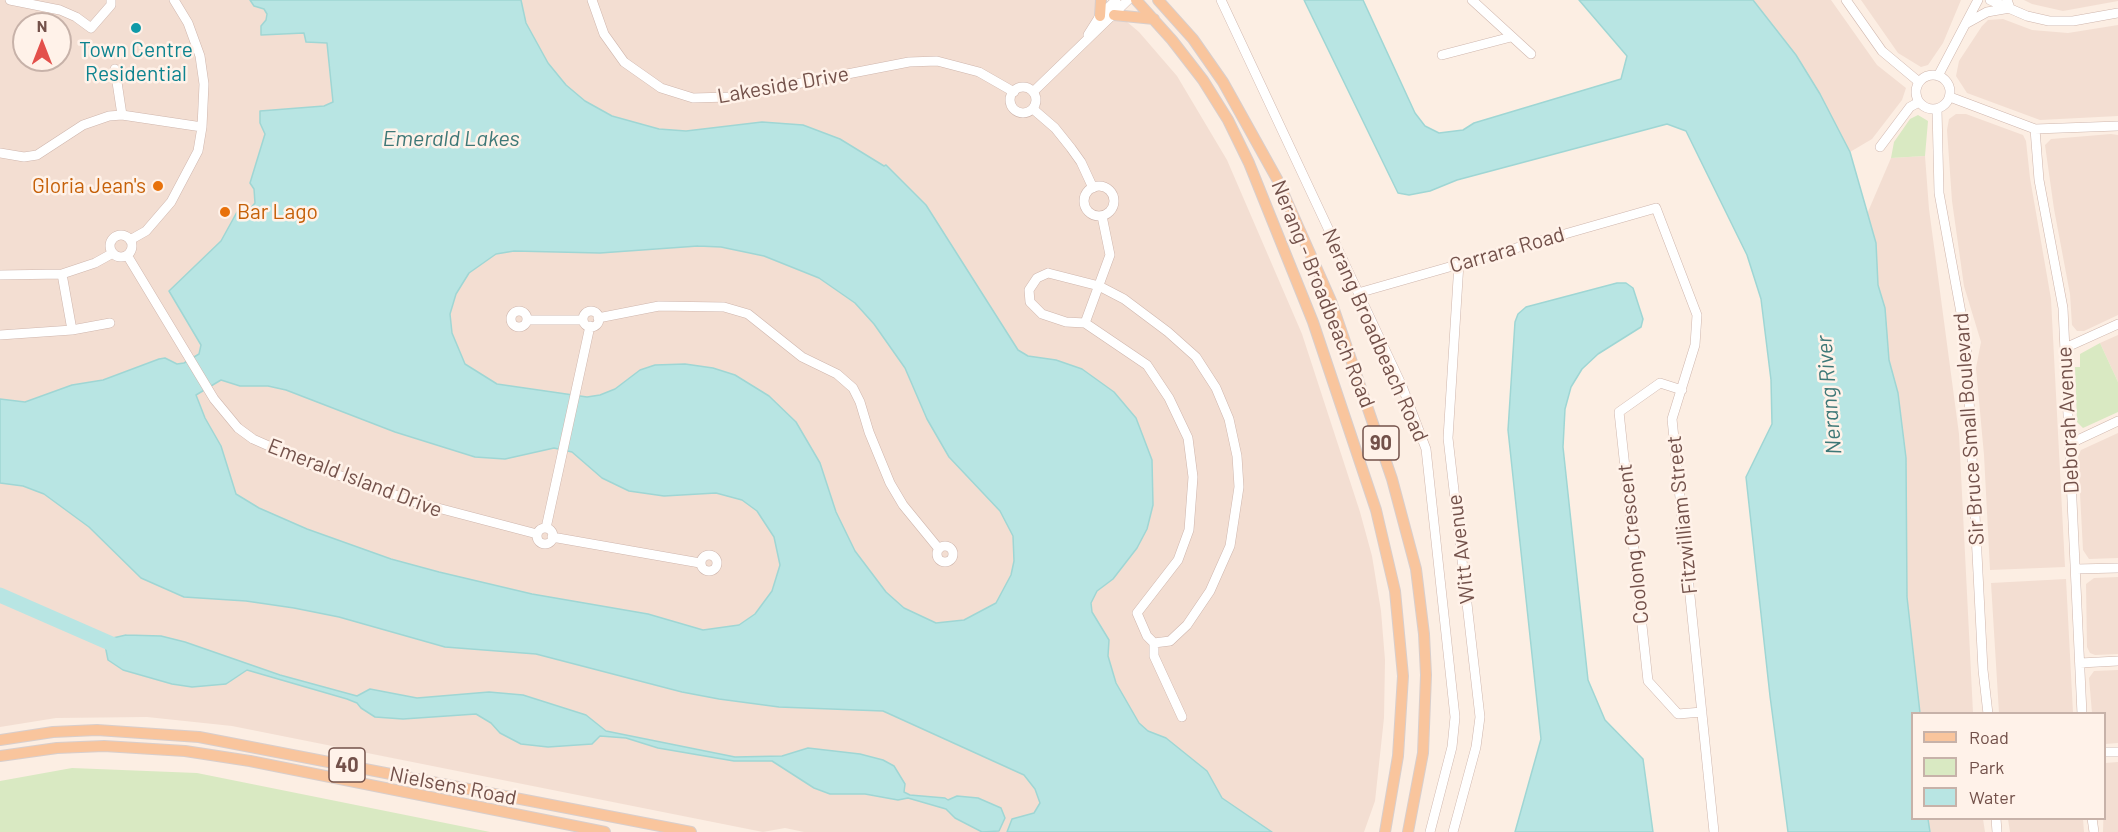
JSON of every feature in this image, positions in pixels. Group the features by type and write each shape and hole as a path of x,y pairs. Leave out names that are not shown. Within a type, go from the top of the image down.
{"main road":[{"path":"1100,16 1101,0"},
{"name":"Nerang - Broadbeach Road","path":"1136,0 1154,19 1210,90 1250,163 1313,322 1376,510 1395,591 1402,676 1398,756 1385,832"},
{"name":"Nerang - Broadbeach Road","path":"1158,0 1193,39 1218,74 1278,179 1330,301 1392,479 1416,569 1424,634 1426,713 1418,784 1408,832"},
{"path":"1114,15 1154,19"},
{"name":"Nielsens Road","path":"0,740 53,732 97,730 199,737 691,832"},
{"name":"Nielsens Road","path":"0,756 57,748 104,746 185,751 250,761 605,832"}],"street":[{"path":"10,0 60,10 76,17 91,28 111,5 111,0"},
{"path":"130,240 147,231 171,202 198,152 204,84 200,56 188,23 174,0"},
{"name":"Lakeside Drive","path":"592,0 604,34 624,62 661,88 693,98 729,97 909,62 937,61 979,72 1014,92"},
{"path":"1085,40 1100,16 1116,0"},
{"path":"1033,92 1128,0"},
{"name":"Nerang Broadbeach Road","path":"1221,0 1413,410 1426,449 1455,717 1452,747 1430,832"},
{"path":"1472,0 1531,54"},
{"path":"1846,0 1882,51 1919,82"},
{"path":"1938,76 1978,0"},
{"path":"1990,0 2009,4 2035,18 2057,22 2118,13"},
{"path":"1966,24 1987,12 2009,4"},
{"path":"1442,55 1511,37"},
{"path":"115,69 122,115"},
{"path":"1926,76 1938,76 1950,86 1950,97 1942,107 1927,108 1919,102 1916,90 1919,82 1926,76"},
{"path":"1024,88 1033,92 1036,101 1033,109 1025,113 1015,110 1011,100 1014,92 1024,88"},
{"path":"1950,97 2035,129 2118,126"},
{"path":"1880,147 1910,107 1919,102"},
{"path":"1033,109 1055,128 1071,148 1081,162 1093,188"},
{"name":"Sir Bruce Small Boulevard","path":"1937,109 1939,194 1966,340 1983,670 1988,712"},
{"path":"0,153 24,157 37,155 82,125 98,118 122,115 202,127"},
{"name":"Deborah Avenue","path":"2035,129 2039,180 2060,289 2065,348 2082,712"},
{"path":"1093,188 1108,190 1113,200 1111,210 1102,216 1091,214 1084,206 1085,195 1093,188"},
{"name":"Carrara Road","path":"1358,293 1656,208"},
{"name":"Fitzwilliam Street","path":"1656,208 1697,315 1695,345 1672,419 1714,832"},
{"path":"1085,323 1110,255 1102,216"},
{"path":"115,236 125,236 130,240 131,249 127,255 119,256 113,253 110,244 115,236"},
{"path":"0,275 62,274 95,264 113,253"},
{"name":"Emerald Island Drive","path":"127,255 214,399 238,428 253,439 321,469 434,509 537,534"},
{"name":"Witt Avenue","path":"1453,832 1476,747 1480,717 1448,438 1459,263"},
{"path":"1048,273 1099,286 1124,299 1196,357 1216,388 1229,419 1237,456 1239,487 1230,546 1210,591 1170,641 1154,642 1147,636 1137,613 1178,560 1189,530 1193,477 1188,438 1169,398 1147,365 1085,323 1066,321 1041,314 1030,302 1029,290 1037,278 1048,273"},
{"path":"62,274 72,330"},
{"path":"527,320 596,324 598,318 659,306 724,307 748,314 802,357 837,374 853,388 860,402 868,432 890,483 903,505 939,549"},
{"path":"0,335 72,330 110,323"},
{"path":"546,528 578,381 586,323"},
{"path":"2065,348 2118,324"},
{"name":"Coolong Crescent","path":"1682,390 1660,383 1619,412 1648,681 1678,714 1701,712"},
{"path":"2069,444 2118,421"},
{"path":"546,528 541,529 537,534 538,541 543,544 548,543 552,537"},
{"path":"546,528 551,532 552,537"},
{"path":"552,537 700,563"},
{"path":"2076,569 2118,568"},
{"path":"1154,642 1154,656 1182,717"},
{"path":"2080,663 2118,661"}],"shaded area":[{"name":"Emerald Lakes","path":"0,0 1101,0 1139,32 1177,76 1227,160 1302,334 1372,556 1381,611 1385,660 1384,718 1375,801 1364,832 804,832 785,828 763,832 232,726 147,717 56,718 0,727"},
{"path":"1753,0 1831,0 1877,65 1906,88 1902,100 1872,139 1850,152 1820,94 1796,55"},
{"path":"1861,0 1961,0 1943,43 1928,65 1921,67 1898,53"},
{"path":"2024,0 2118,0 2118,1 2063,11"},
{"path":"2003,19 2032,30 2068,33 2118,25 2118,116 2040,120 1967,93 1956,76 1959,61 1988,20"},
{"path":"1956,114 1966,114 2023,135 2026,141 2030,178 2051,299 2065,567 1990,570 1984,455 1976,368 1981,342 1964,286 1952,201 1947,130 1949,119"},
{"path":"2118,135 2118,315 2084,331 2077,331 2072,325 2070,294 2045,145 2051,139"},
{"path":"1925,156 1929,209 1959,434 1973,712 1920,712 1907,597 1906,458 1898,393 1889,360 1885,308 1878,285 1876,243 1867,214 1891,158"},
{"path":"2118,335 2118,382 2100,343"},
{"path":"2118,433 2118,558 2089,559 2083,550 2078,456 2081,450"},
{"path":"2118,577 2118,654 2095,655 2090,653 2087,647 2086,584 2094,578"},
{"path":"2066,579 2073,712 1999,712 1991,583"},
{"path":"2118,670 2118,743 2106,744 2106,712 2092,712 2089,678 2094,671"},
{"path":"2118,762 2118,832 2103,832 2103,820 2106,820 2106,763"},
{"path":"1928,820 1983,820 1985,832 1930,832"},
{"path":"2008,820 2083,820 2084,832 2010,832"}],"green space":[{"path":"1918,115 1928,121 1925,156 1891,158 1894,142 1910,119"},
{"path":"2100,343 2118,382 2118,412 2083,428 2077,422 2075,367 2080,367 2080,354"},
{"path":"72,768 197,773 490,832 0,832 0,781"}],"water":[{"name":"Emerald Lakes","path":"250,0 521,0 526,23 548,63 566,85 585,101 612,116 659,129 686,131 762,122 803,125 840,139 884,166 886,165 926,205 1018,350 1028,356 1056,360 1082,369 1114,392 1136,418 1152,460 1153,505 1147,529 1137,548 1113,579 1097,591 1091,603 1092,612 1109,640 1108,656 1116,683 1139,723 1148,731 1166,738 1207,771 1222,798 1272,832 1007,832 1012,819 1034,813 1040,803 1035,789 1024,775 883,711 779,707 719,699 682,692 536,654 445,647 339,617 294,608 246,601 184,597 141,578 89,527 44,494 23,486 0,483 0,399 25,402 72,385 103,380 159,359 165,358 177,364 184,363 199,354 201,345 169,291 221,241 237,212 249,210 255,203 254,189 250,183 265,134 260,123 260,111 324,106 333,102 327,43 306,42 304,33 261,35 261,26 267,14 264,9 254,6","holes":["698,246 721,247 764,256 819,278 855,303 874,324 905,368 927,419 949,457 1000,511 1013,536 1014,561 1011,575 996,603 964,620 936,623 904,608 886,592 855,551 836,512 820,463 796,422 769,396 735,375 713,368 685,364 655,365 640,370 615,389 587,397 497,384 465,364 452,333 450,314 456,294 469,273 496,254 514,251 600,253","221,380 240,386 268,386 286,390 395,432 475,457 505,459 554,448 572,452 602,478 629,491 664,496 716,493 742,500 757,511 774,537 780,565 772,591 755,614 739,625 703,630 648,614 532,594 439,572 391,559 307,529 259,508 236,494 221,446 205,418 196,395"]},
{"name":"Nerang River","path":"1304,0 1363,0 1415,113 1425,126 1439,133 1463,130 1474,123 1621,79 1627,56 1579,0 1753,0 1796,55 1820,94 1850,152 1876,243 1878,285 1885,308 1889,360 1898,393 1906,458 1907,597 1920,712 1911,712 1911,820 1928,820 1930,832 1788,832 1770,696 1746,477 1772,424 1771,380 1761,299 1747,255 1686,131 1667,124 1457,180 1430,191 1409,195 1398,193"},
{"path":"1617,283 1626,283 1633,288 1643,319 1641,327 1598,354 1582,369 1571,387 1565,409 1563,447 1588,680 1605,720 1643,759 1653,832 1515,832 1541,739 1508,430 1515,322 1518,314 1526,307"},
{"path":"126,635 161,636 185,642 280,675 357,696 370,689 417,698 489,692 523,695 586,715 606,731 735,757 782,756 808,748 860,754 883,760 894,766 905,784 904,792 910,795 948,800 957,796 978,798 1001,808 1005,818 999,831 982,832 955,818 946,809 908,798 898,800 865,794 830,794 814,788 772,761 734,761 658,748 626,738 600,736 592,744 548,747 521,744 500,733 491,723 476,714 403,719 375,717 357,703 347,699 247,670 226,684 192,687 172,684 123,670 108,660 104,640"}],"waterway":[{"path":"0,595 121,648"}],"place":[{"name":"Town Centre Residential","path":"136,28"},
{"name":"Gloria Jean's","path":"158,186"},
{"name":"Bar Lago","path":"225,212"}]}
